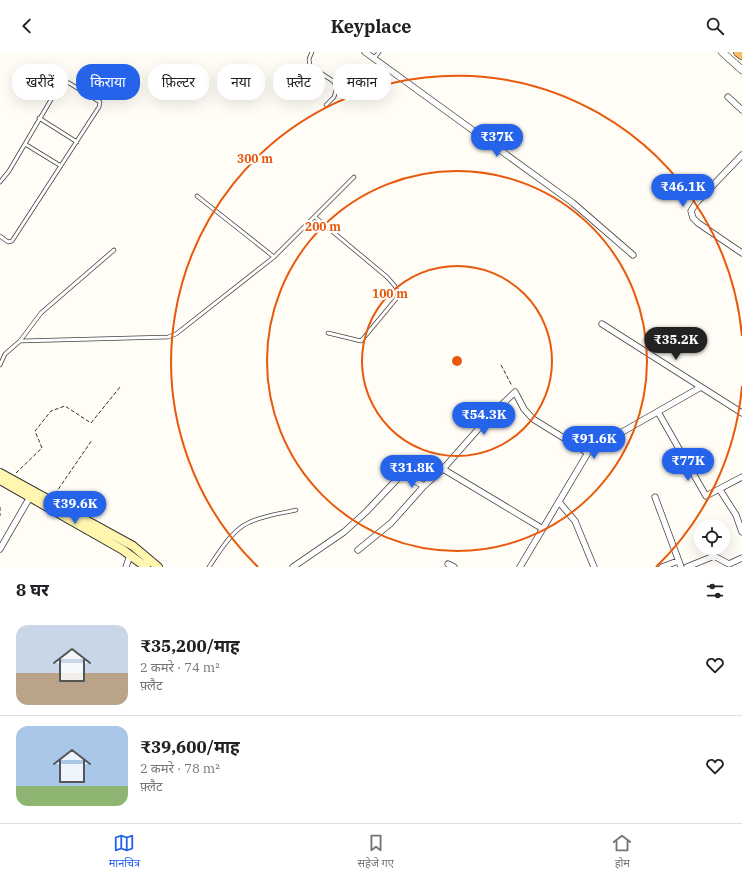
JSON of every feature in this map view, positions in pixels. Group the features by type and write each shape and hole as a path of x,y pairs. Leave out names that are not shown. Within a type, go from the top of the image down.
{"highway":[{"path":"738,52 742,56"}],"main road":[{"path":"0,473 133,546 158,567"},
{"path":"0,480 130,555 146,567"}],"street":[{"path":"365,52 375,57 573,203 633,255"},
{"path":"722,52 742,70"},
{"path":"728,97 742,110"},
{"path":"742,155 696,203 691,211 693,218 698,223 742,253"},
{"path":"602,324 742,413"},
{"path":"520,567 588,453 700,387"},
{"path":"358,550 391,523 424,486 443,469 488,418 515,392 524,409 533,418 588,453"},
{"path":"658,412 706,496 742,478"},
{"path":"443,469 543,529"},
{"path":"294,567 344,532 402,475 424,486"},
{"path":"720,490 736,515 742,532"},
{"path":"0,549 30,497"},
{"path":"655,497 681,567"},
{"path":"559,502 575,521 594,567"},
{"path":"126,567 130,555"},
{"path":"687,567 714,556 729,564 742,558"},
{"path":"662,567 678,561"},
{"path":"448,564 454,567"}],"lane":[{"path":"312,52 309,60 310,66 333,81 337,87 334,97 326,105"},
{"path":"375,57 379,52"},
{"path":"0,182 25,144 62,81 69,83 100,102 99,107 77,142 12,241 8,242 0,236"},
{"path":"39,118 77,142"},
{"path":"25,144 61,166"},
{"path":"20,341 172,336 274,257 354,177"},
{"path":"197,196 274,257"},
{"path":"314,217 387,277 395,286 398,293 396,299 361,341 328,333"},
{"path":"0,365 5,354 20,341 41,313 114,250"},
{"path":"209,567 233,534 241,526 255,520 296,510"}],"path":[{"path":"501,365 515,392"},
{"path":"11,478 42,448 35,431 51,411 65,406 92,423 120,387"},
{"path":"51,500 92,440"},
{"path":"0,507 0,516"}]}
